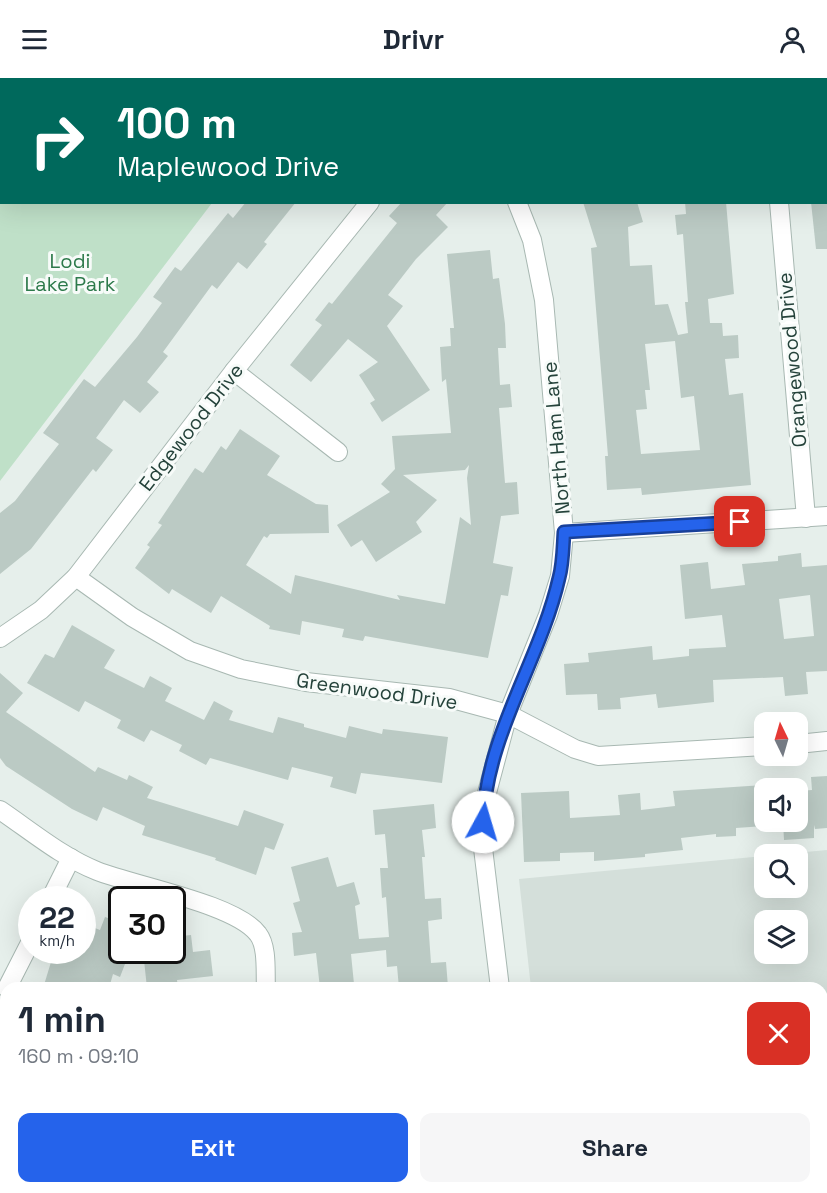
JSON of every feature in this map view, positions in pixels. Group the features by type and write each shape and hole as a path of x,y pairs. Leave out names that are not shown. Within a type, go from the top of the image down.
{"street":[{"name":"Edgewood Drive","path":"0,638 40,610 76,577 234,371 368,204"},
{"name":"North Ham Lane","path":"499,982 482,840 484,804 508,714 560,576 564,532 544,300 532,240 518,204"},
{"name":"Orangewood Drive","path":"779,204 806,518"},
{"path":"234,371 338,452"},
{"path":"564,532 827,516"},
{"name":"Greenwood Drive","path":"76,577 132,616 190,651 241,669 306,682 449,698 508,714 575,749 598,756 754,747"},
{"path":"808,743 827,741"},
{"path":"0,810 71,858 97,871 238,917 258,934 262,942 265,982"},
{"path":"57,886 71,858"},
{"path":"11,982 20,964"}],"shaded area":[{"path":"827,850 827,982 530,982 519,879 754,857 754,898 808,898 808,852"}],"green space":[{"name":"Lodi Lake Park","path":"0,204 211,204 0,481"}],"building":[{"path":"244,204 294,204 264,242 267,244 247,269 238,262 217,289 212,285 163,352 168,356 147,382 159,392 140,413 124,400 96,438 113,450 96,472 93,469 31,549 0,574 0,513 15,501 59,444 43,433 84,379 95,387 137,337 162,303 153,297 175,267 181,271 228,213 233,218"},
{"path":"400,204 446,204 436,215 448,227 416,259 388,295 403,306 387,326 430,390 382,422 370,403 375,400 359,375 378,362 348,339 311,382 290,365 322,325 315,320 329,302 332,304 397,223 389,216"},
{"path":"584,204 638,204 643,222 628,227 630,266 652,265 655,305 668,304 678,335 688,333 683,234 677,235 675,215 686,214 685,204 726,204 734,294 708,299 710,323 722,323 723,336 738,335 739,358 725,359 729,395 743,393 751,485 642,495 641,488 607,490 605,456 608,456 591,248 597,247","holes":["675,341 681,398 694,396 700,450 641,454 636,410 647,409 645,390 650,390 645,344"]},
{"path":"811,204 827,204 827,249 816,249"},
{"path":"490,250 493,279 499,278 505,324 506,348 498,348 500,385 510,384 512,407 499,408 505,483 517,482 519,514 501,516 493,563 513,567 508,596 501,595 488,658 365,636 363,641 342,637 344,629 302,621 300,635 269,629 270,626 221,596 211,613 172,589 169,594 135,568 150,547 147,545 162,525 158,523 195,468 203,473 221,446 226,450 240,429 280,456 267,475 316,504 328,505 329,533 270,534 267,538 264,536 246,565 291,594 295,575 400,600 397,595 445,604 460,517 471,525 467,478 469,465 465,470 403,475 437,500 416,522 422,532 376,562 362,540 351,547 337,525 390,492 381,484 395,469 392,436 451,433 446,379 442,382 440,347 451,346 450,328 454,328 447,254"},
{"path":"801,553 802,567 827,565 827,671 806,672 808,694 785,696 783,677 713,680 714,702 658,708 656,694 620,698 621,709 598,710 597,694 566,695 564,664 589,662 588,653 652,646 653,660 689,656 689,649 726,647 722,615 685,619 680,565 708,562 711,589 745,585 742,564 778,561 778,556","holes":["810,595 814,636 784,639 779,599"]},
{"path":"72,625 115,650 104,668 144,688 150,676 172,688 165,701 204,720 214,701 233,711 229,720 273,733 278,717 304,724 304,727 346,738 349,726 382,734 383,729 448,737 442,783 361,773 356,794 330,787 333,777 292,767 288,780 210,758 206,765 179,751 182,745 151,730 144,742 117,728 121,720 85,701 79,712 27,683 45,654 54,658"},
{"path":"0,673 23,693 6,712 95,772 98,767 127,780 129,775 153,787 147,798 238,826 244,810 284,824 274,850 265,847 256,875 215,860 216,858 142,835 145,826 103,807 97,821 72,809 6,766 0,758"},
{"path":"827,776 827,828 815,829 814,825 814,838 784,840 784,832 808,832 808,790 812,790 811,777"},
{"path":"754,786 754,827 736,828 736,836 716,837 716,834 681,838 683,850 645,854 645,857 594,861 594,852 560,853 560,861 524,862 521,793 569,791 570,818 620,815 618,795 640,793 641,810 675,806 673,791"},
{"path":"434,804 436,828 422,830 425,857 422,857 425,899 441,898 442,919 428,921 431,963 446,962 448,982 398,982 397,966 387,967 386,950 351,954 354,982 319,982 316,953 294,956 292,933 302,932 293,903 300,901 291,867 328,857 337,887 354,882 360,904 355,906 359,939 389,937 386,897 382,898 380,868 388,868 385,834 375,835 373,810"},
{"path":"105,917 108,918 108,964 125,964 120,977 113,974 111,982 45,982 50,964 96,964 96,928 100,930"},
{"path":"191,935 193,952 210,950 213,976 177,980 177,982 146,982 144,964 186,964 186,936"}],"route":[{"path":"483,822 490,775 508,714 548,615 560,576 564,532 585,533 740,522"}]}
